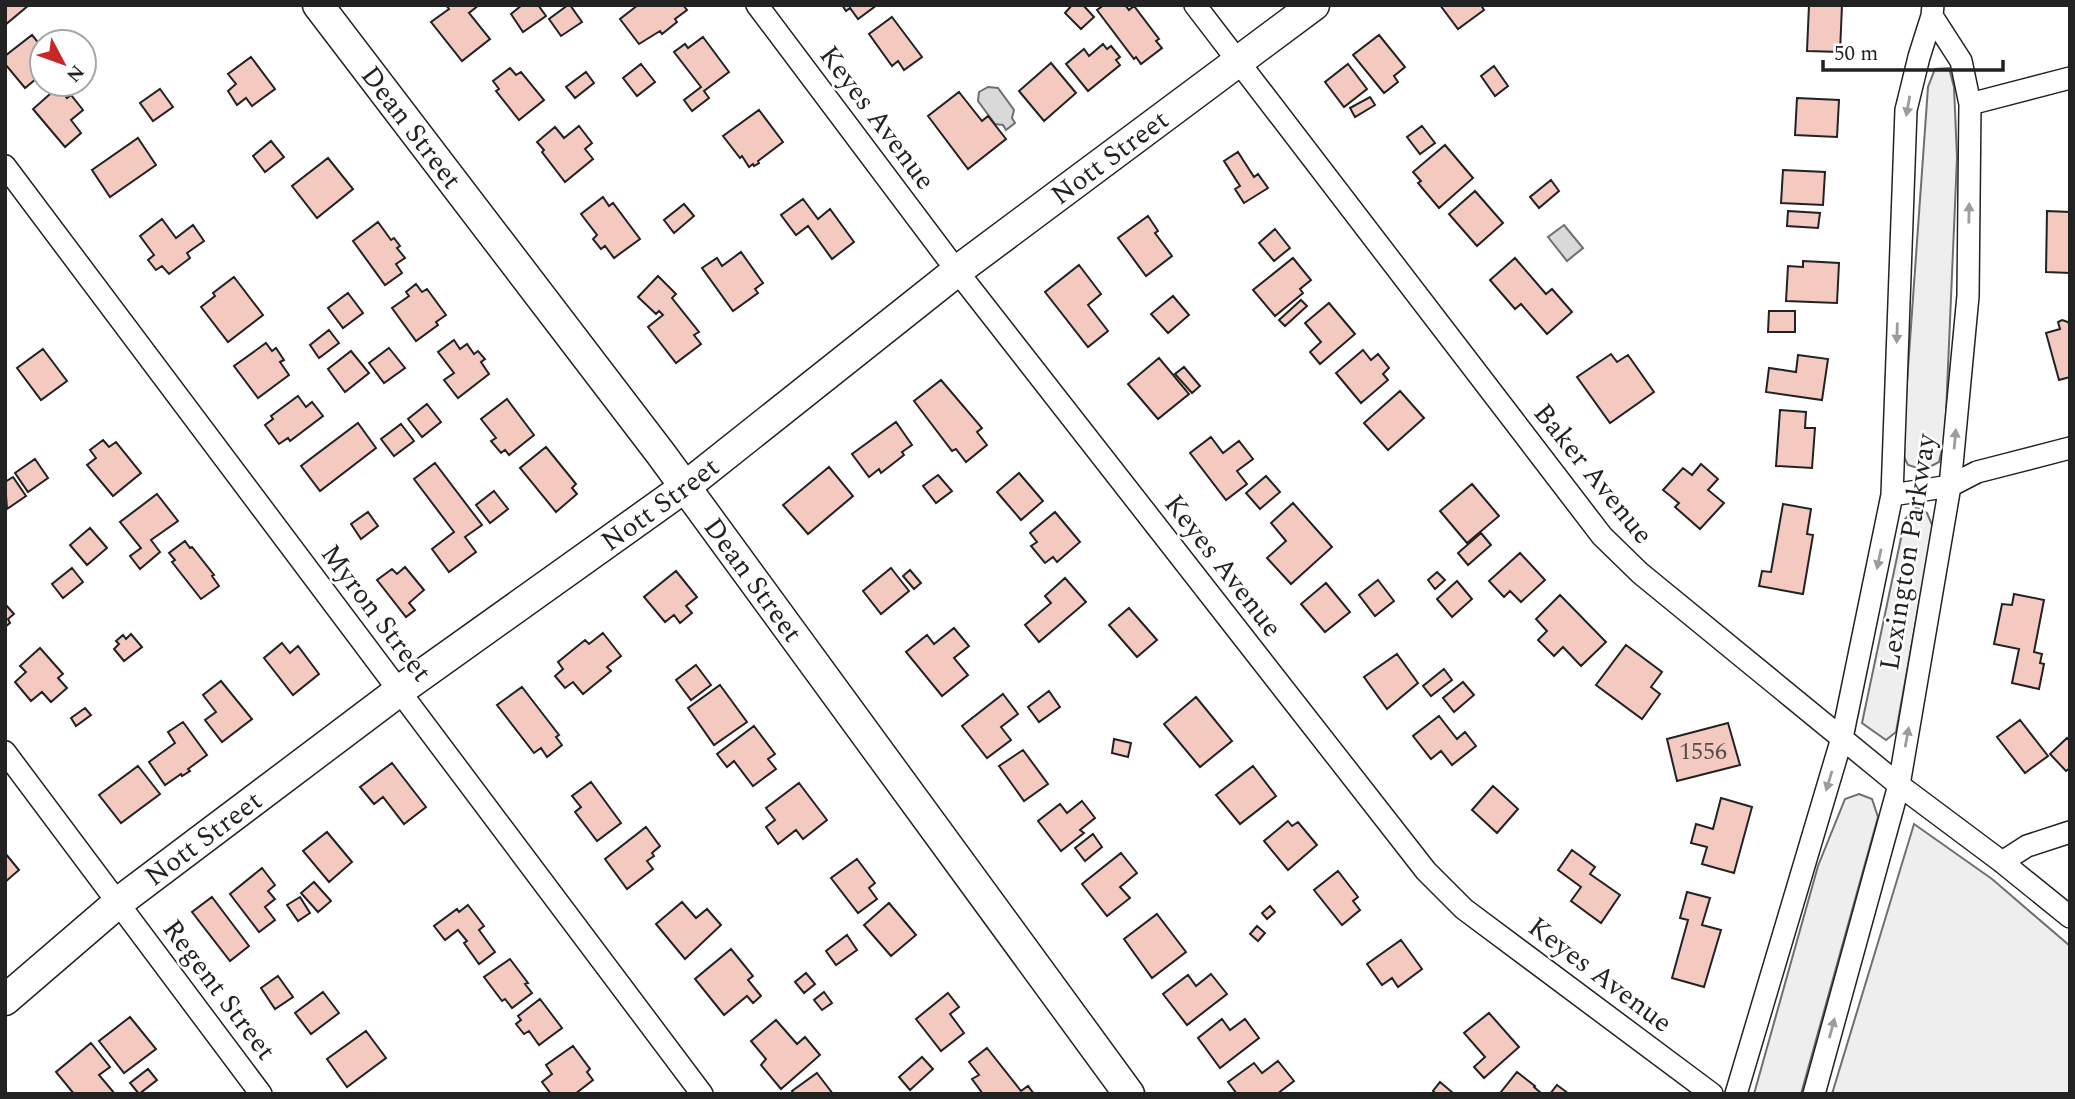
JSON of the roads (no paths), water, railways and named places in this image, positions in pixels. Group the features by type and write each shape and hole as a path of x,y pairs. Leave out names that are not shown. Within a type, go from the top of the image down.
{"main road":[{"name":"Dean Street","path":"318,5 685,487 1129,1094"},
{"name":"Nott Street","path":"5,1000 119,902 399,691 685,487 957,271 1314,5"}],"street":[{"name":"Keyes Avenue","path":"757,5 957,271 1426,872 1464,908 1712,1094"},
{"name":"Baker Avenue","path":"1195,5 1602,536 1640,573 1899,785 2070,917"},
{"name":"Lexington Parkway","path":"1814,1094 1899,785 1950,486 1968,296 1970,104 1961,61 1932,11"},
{"name":"Lexington Parkway","path":"1736,1094 1842,738 1892,495 1906,110 1932,11"},
{"path":"1970,104 2070,78"},
{"name":"Myron Street","path":"5,166 702,1094"},
{"path":"1892,495 1950,486 1978,472 2070,448"},
{"name":"Regent Street","path":"5,752 261,1094"},
{"path":"2002,862 2027,846 2070,831"}]}
